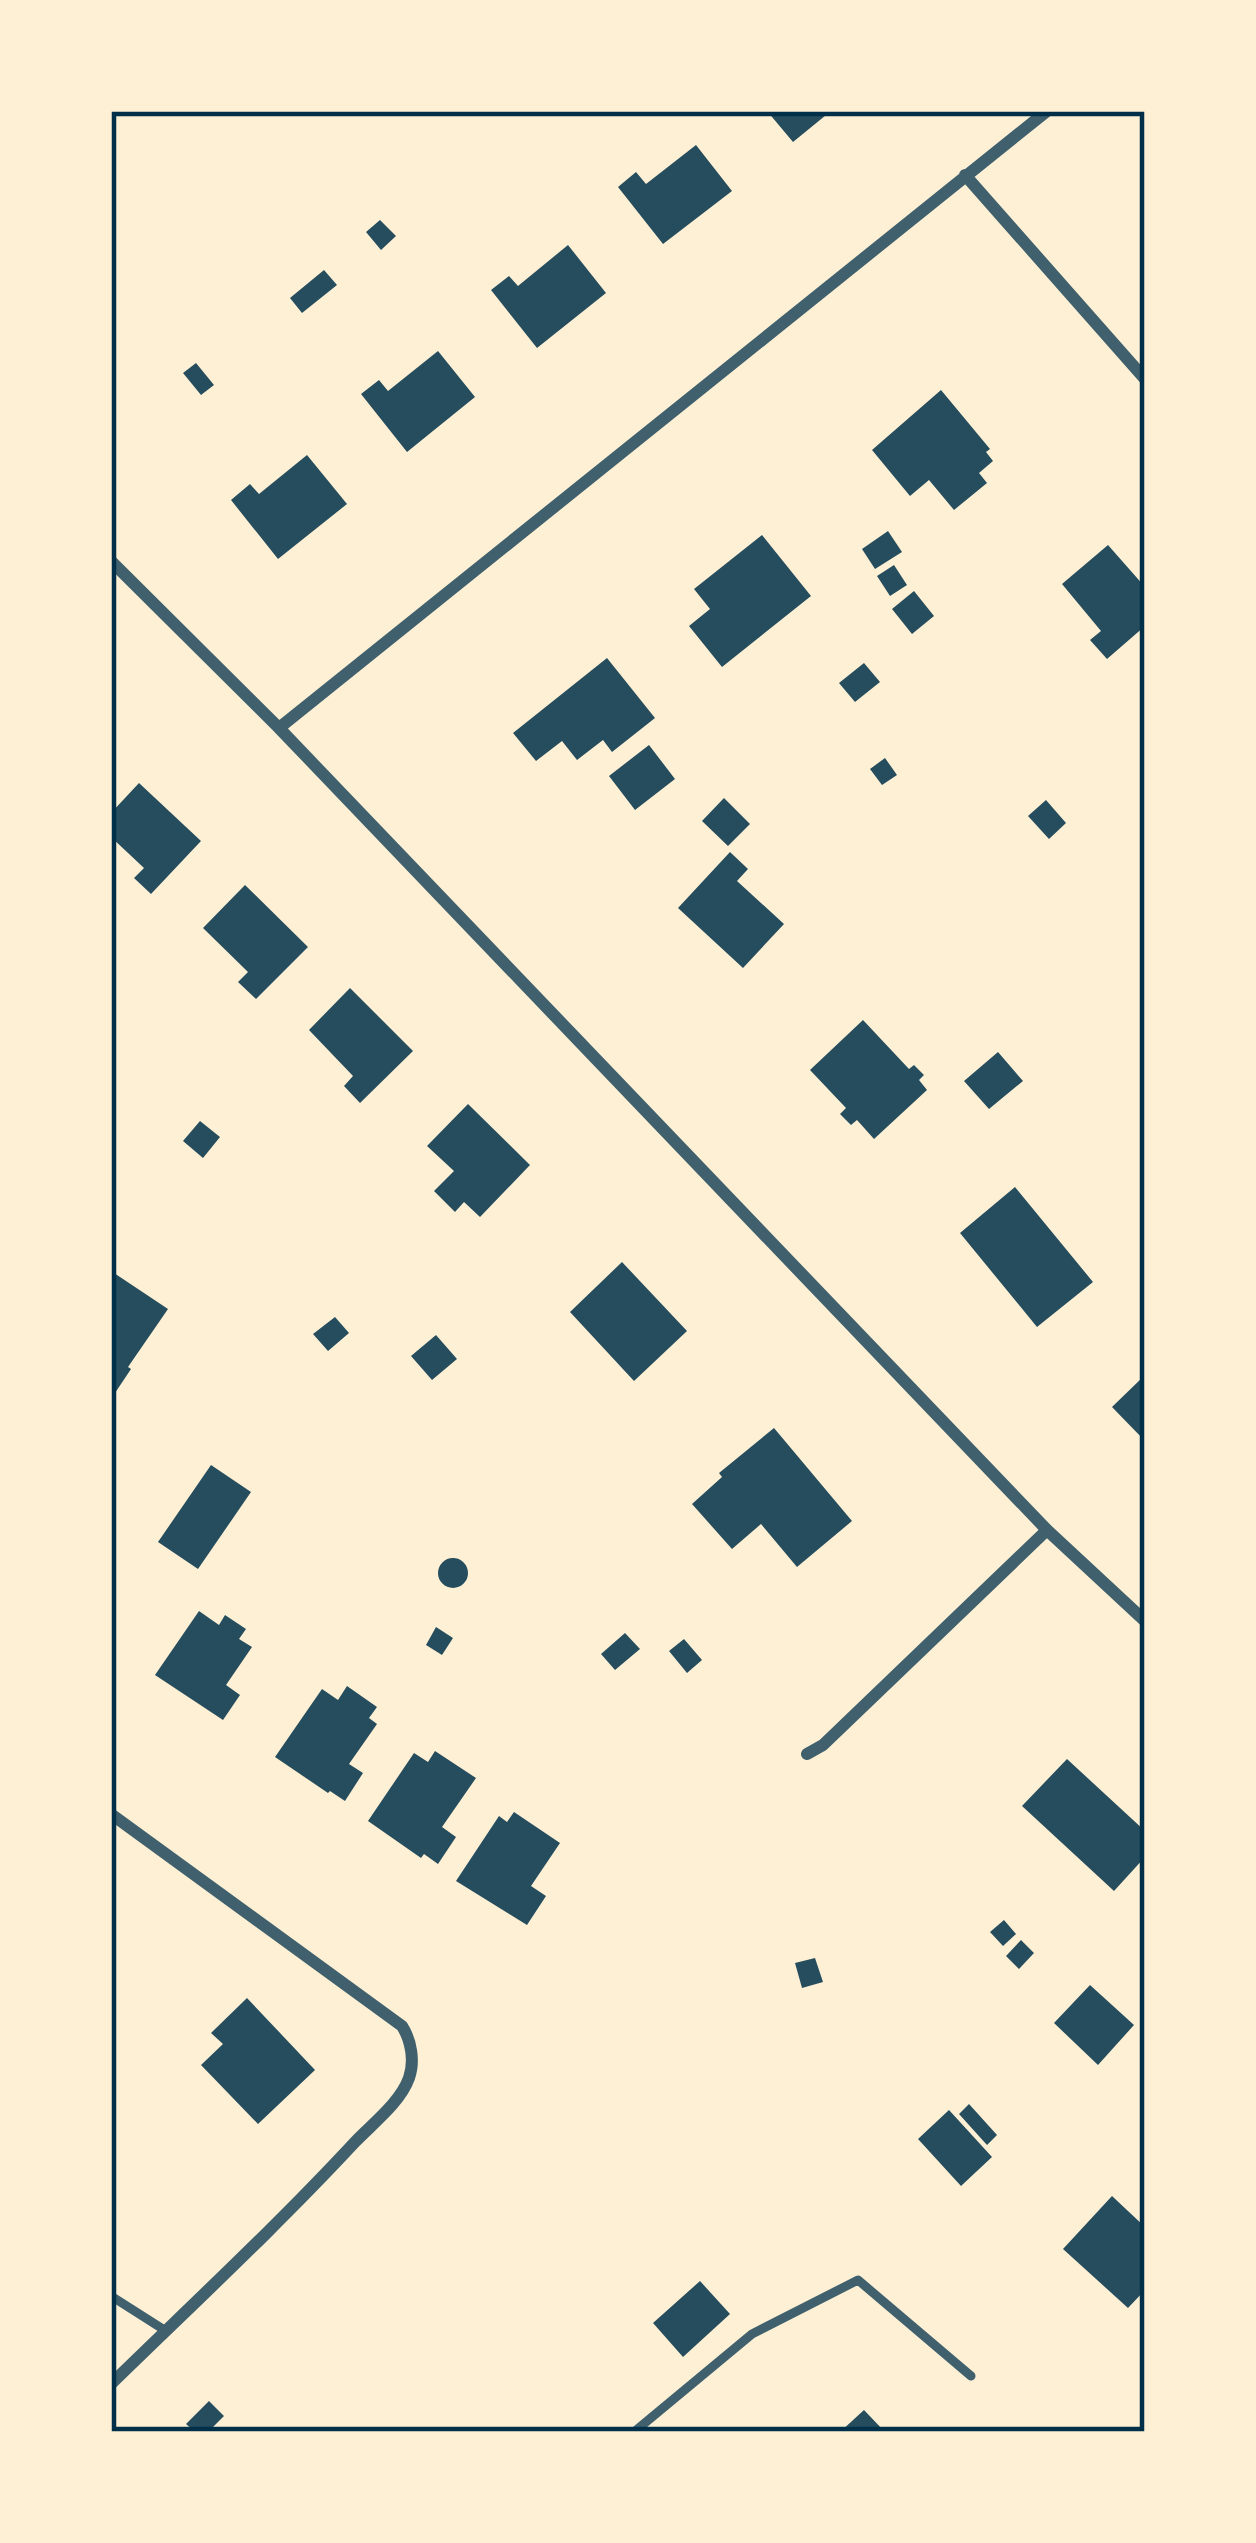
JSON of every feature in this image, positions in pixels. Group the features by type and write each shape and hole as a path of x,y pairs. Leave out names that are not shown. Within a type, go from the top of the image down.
{"street":[{"path":"279,728 1047,111"},
{"path":"965,176 1145,379"},
{"path":"111,561 279,728 1047,1530 1145,1621"},
{"path":"807,1754 824,1745 1047,1530"},
{"path":"111,1814 402,2026 410,2038 411,2052 410,2077 398,2096 111,2384"}],"lane":[{"path":"634,2432 752,2334 858,2280 971,2376"},
{"path":"111,2296 166,2331"}],"building":[{"path":"767,111 831,111 793,142"},
{"path":"696,145 732,191 663,244 618,187 636,172 646,184"},
{"path":"380,220 396,236 381,250 366,232"},
{"path":"568,245 606,293 537,348 491,290 509,276 518,286"},
{"path":"324,270 337,285 302,313 290,298"},
{"path":"438,351 475,397 407,452 361,394 379,380 388,391"},
{"path":"196,363 214,385 201,395 183,373"},
{"path":"941,390 990,449 986,452 993,461 979,473 987,483 954,510 929,480 910,496 872,450"},
{"path":"307,455 347,504 278,559 231,500 250,484 259,494"},
{"path":"888,531 902,552 875,569 862,549"},
{"path":"762,535 811,596 722,667 689,626 710,609 694,589"},
{"path":"1108,545 1145,587 1145,626 1107,659 1090,640 1101,631 1062,584"},
{"path":"894,565 907,585 890,596 877,576"},
{"path":"914,591 934,616 912,634 892,609"},
{"path":"607,658 655,718 612,752 603,740 577,760 562,741 536,761 513,733"},
{"path":"864,663 880,682 855,702 839,683"},
{"path":"649,745 675,779 635,810 609,776"},
{"path":"885,758 897,775 882,785 870,769"},
{"path":"139,783 201,841 151,894 134,878 144,868 111,837 111,813"},
{"path":"724,798 750,824 728,846 702,821"},
{"path":"1046,800 1066,823 1049,839 1028,816"},
{"path":"730,852 748,869 737,881 784,924 743,968 678,908"},
{"path":"245,885 308,947 256,999 238,982 248,972 203,928"},
{"path":"350,988 413,1051 360,1103 344,1086 353,1076 309,1030"},
{"path":"863,1020 909,1069 914,1065 924,1075 919,1080 927,1090 874,1139 857,1120 851,1125 840,1114 846,1108 810,1070"},
{"path":"998,1052 1023,1081 989,1109 964,1081"},
{"path":"468,1104 530,1165 480,1217 464,1202 455,1212 434,1191 454,1171 427,1146"},
{"path":"200,1121 220,1137 203,1158 183,1141"},
{"path":"1015,1187 1093,1282 1037,1327 960,1233"},
{"path":"622,1262 687,1331 634,1381 570,1312"},
{"path":"111,1271 168,1309 111,1399"},
{"path":"335,1317 349,1333 328,1351 313,1334"},
{"path":"436,1335 457,1359 432,1380 411,1356"},
{"path":"1145,1375 1145,1441 1112,1407"},
{"path":"774,1428 852,1521 797,1567 761,1524 732,1549 692,1504 722,1477 719,1473"},
{"path":"211,1465 251,1492 198,1569 158,1542"},
{"path":"453,1558 464,1562 468,1573 464,1584 453,1588 442,1584 438,1573 442,1562"},
{"path":"199,1611 219,1625 225,1615 246,1629 239,1639 252,1647 226,1685 240,1695 223,1720 155,1675"},
{"path":"436,1627 453,1638 442,1655 426,1645"},
{"path":"625,1633 640,1649 615,1670 601,1654"},
{"path":"684,1639 702,1660 687,1673 669,1651"},
{"path":"347,1686 377,1707 369,1718 377,1724 349,1764 363,1773 345,1801 275,1757 322,1689 338,1700"},
{"path":"435,1751 476,1778 442,1827 456,1837 438,1864 424,1854 421,1858 368,1821 414,1753 428,1762"},
{"path":"1067,1759 1145,1831 1145,1857 1114,1891 1022,1806"},
{"path":"514,1812 560,1843 531,1886 546,1896 527,1925 456,1881 499,1816 507,1822"},
{"path":"1004,1920 1016,1934 1003,1946 990,1932"},
{"path":"1021,1940 1034,1953 1019,1969 1006,1956"},
{"path":"815,1958 823,1982 802,1988 795,1963"},
{"path":"1090,1985 1134,2025 1098,2065 1054,2023"},
{"path":"247,1998 315,2070 258,2124 201,2065 223,2044 211,2033"},
{"path":"969,2104 997,2135 987,2145 959,2114"},
{"path":"949,2110 992,2157 961,2186 918,2139"},
{"path":"1112,2196 1145,2227 1145,2290 1128,2308 1063,2249"},
{"path":"700,2281 730,2314 683,2357 653,2323"},
{"path":"209,2401 224,2416 208,2432 195,2432 186,2424"},
{"path":"864,2410 885,2432 840,2432"}]}
